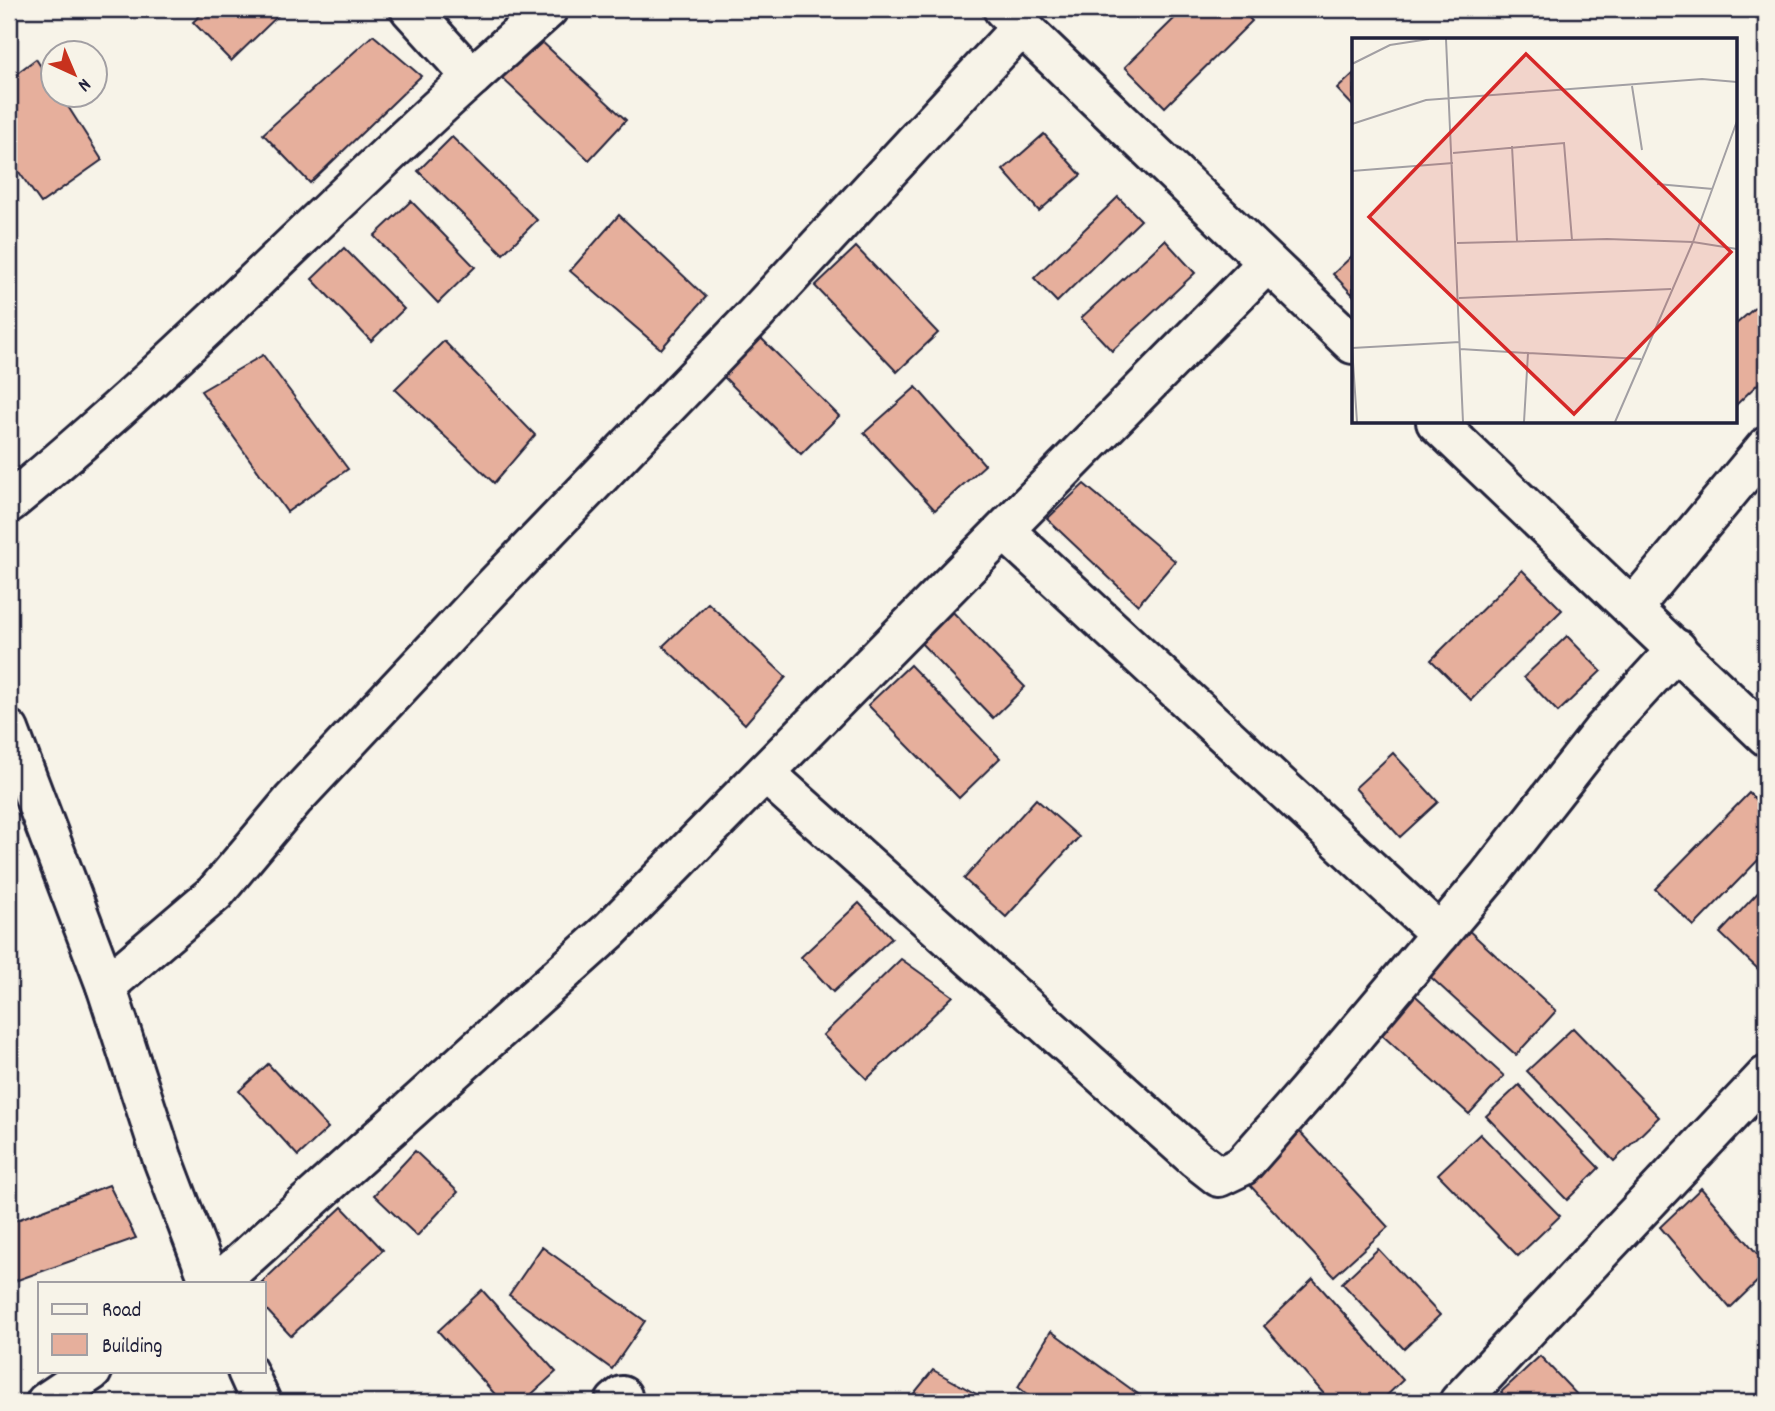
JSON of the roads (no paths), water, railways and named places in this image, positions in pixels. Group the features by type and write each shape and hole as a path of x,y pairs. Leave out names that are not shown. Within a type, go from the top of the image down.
{"street":[{"path":"410,9 472,77"},
{"path":"9,503 72,451 199,336 472,77 548,9"},
{"path":"106,986 215,893 293,800 755,315 1012,17 1352,343"},
{"path":"219,1282 609,930 1267,263"},
{"path":"1438,424 1766,736"},
{"path":"1633,607 1766,447"},
{"path":"1005,531 1440,934"},
{"path":"765,773 1219,1177 1242,1166 1440,934 1603,730 1677,649"},
{"path":"9,730 106,986 162,1157 210,1282"},
{"path":"1459,1402 1766,1076"},
{"path":"46,1402 91,1372"},
{"path":"247,1372 261,1402"}]}
